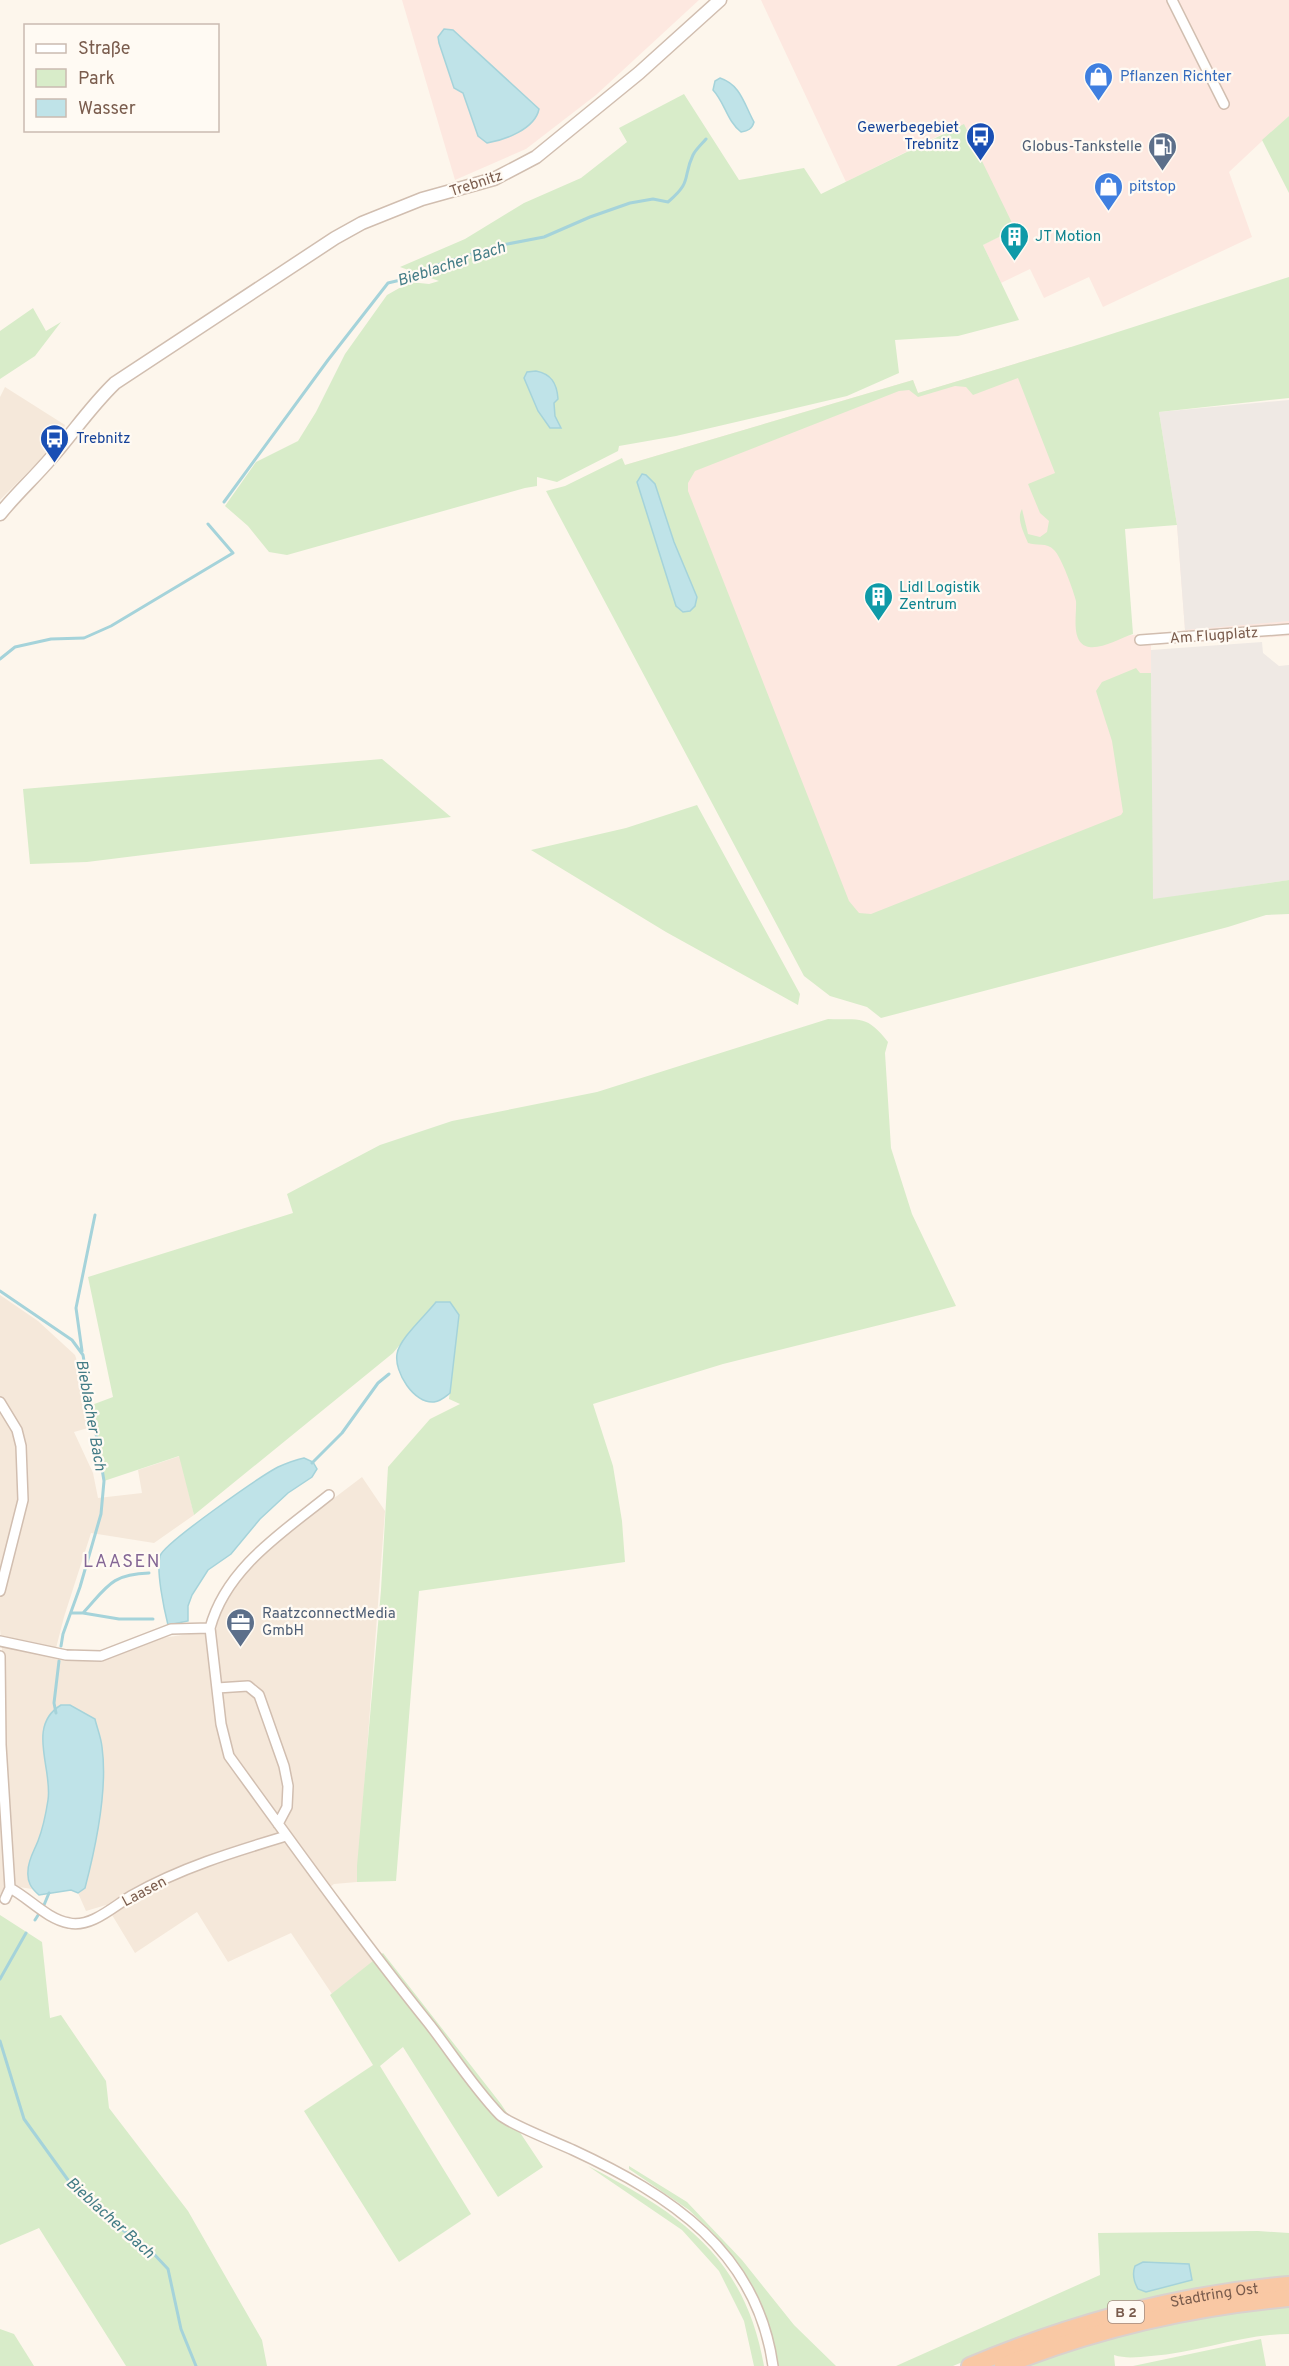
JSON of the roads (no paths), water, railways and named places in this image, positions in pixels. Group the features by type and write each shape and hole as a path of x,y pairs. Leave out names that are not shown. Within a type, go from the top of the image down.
{"highway":[{"name":"Stadtring Ost","path":"970,2366 1060,2331 1136,2310 1200,2296 1289,2285"},
{"name":"Stadtring Ost","path":"1003,2366 1063,2344 1141,2321 1201,2309 1289,2298"}],"street":[{"path":"1172,0 1224,104"},
{"name":"Trebnitz","path":"0,514 19,490 51,459 93,404 115,383 335,238 362,223 422,199 494,179 536,157 639,73 716,1"},
{"name":"Am Flugplatz","path":"1140,640 1289,629"},
{"path":"0,1402 17,1430 21,1446 23,1500 0,1591"},
{"path":"329,1495 258,1551 236,1577 215,1610 210,1628 221,1724 229,1756 392,1978 502,2116 599,2162 662,2197 693,2221 715,2244 745,2285 765,2331 773,2366"},
{"path":"0,1641 66,1655 101,1656 171,1629 210,1628"},
{"path":"0,1656 1,1745 10,1888 5,1899"},
{"path":"217,1688 249,1686 259,1695 284,1766 288,1786 287,1807 278,1824"},
{"name":"Laasen","path":"10,1888 59,1920 78,1923 93,1919 139,1892 186,1870 286,1836"}],"water":[{"path":"444,29 453,30 539,109 526,128 487,143 478,136 463,93 454,88 439,43 438,37"},
{"path":"720,78 733,85 744,102 754,122 748,130 741,132 736,128 713,90 715,81"},
{"path":"536,371 546,374 555,384 558,399 554,403 555,416 561,428 550,428 538,411 524,378 527,372"},
{"path":"642,474 655,484 674,542 697,597 695,606 690,611 683,612 676,606 637,482"},
{"path":"436,1302 450,1302 459,1315 450,1393 434,1402 419,1398 407,1386 399,1369 397,1354 408,1334"},
{"path":"304,1458 313,1462 317,1469 312,1477 288,1493 260,1519 231,1554 208,1570 192,1595 188,1606 188,1621 168,1625 159,1571 160,1556 195,1524 253,1483 278,1467"},
{"path":"61,1705 70,1705 95,1719 102,1747 102,1799 97,1836 85,1888 78,1893 71,1890 39,1895 30,1884 28,1875 29,1863 38,1841 48,1800 49,1788 43,1736 45,1724 51,1714"},
{"path":"1143,2262 1189,2264 1192,2280 1146,2292 1138,2289 1134,2275 1135,2266"}],"waterway":[{"name":"Bieblacher Bach","path":"224,502 328,360 388,283 413,277 431,267 497,246 544,237 630,203 653,199 668,202 681,189 693,155 706,139"},
{"name":"Bieblacher Bach","path":"0,659 15,647 51,639 84,638 111,626 233,553 208,524"},
{"path":"82,1351 76,1308 95,1215"},
{"name":"Bieblacher Bach","path":"0,1291 72,1340 83,1355 104,1481 101,1514 61,1646"},
{"path":"312,1463 342,1433 378,1383 389,1374"},
{"path":"71,1613 83,1613 104,1589 118,1579 149,1573"},
{"path":"83,1613 119,1619 153,1619"},
{"name":"Bieblacher Bach","path":"56,1713 54,1703 59,1661"},
{"name":"Bieblacher Bach","path":"44,1905 49,1893"},
{"name":"Bieblacher Bach","path":"35,1920 40,1912"},
{"name":"Bieblacher Bach","path":"0,1979 26,1933"},
{"name":"Bieblacher Bach","path":"0,2041 24,2119 68,2180 107,2218 152,2252 168,2269 181,2329 196,2366"}],"place":[{"name":"Pflanzen Richter","path":"1099,102"},
{"name":"Gewerbegebiet Trebnitz","path":"980,162"},
{"name":"Globus-Tankstelle","path":"1163,172"},
{"name":"pitstop","path":"1108,212"},
{"name":"JT Motion","path":"1014,262"},
{"name":"Trebnitz","path":"55,464"},
{"name":"Lidl Logistik Zentrum","path":"878,622"},
{"name":"RaatzconnectMedia GmbH","path":"241,1648"}],"district":[{"name":"LAASEN","path":"122,1561"}]}
